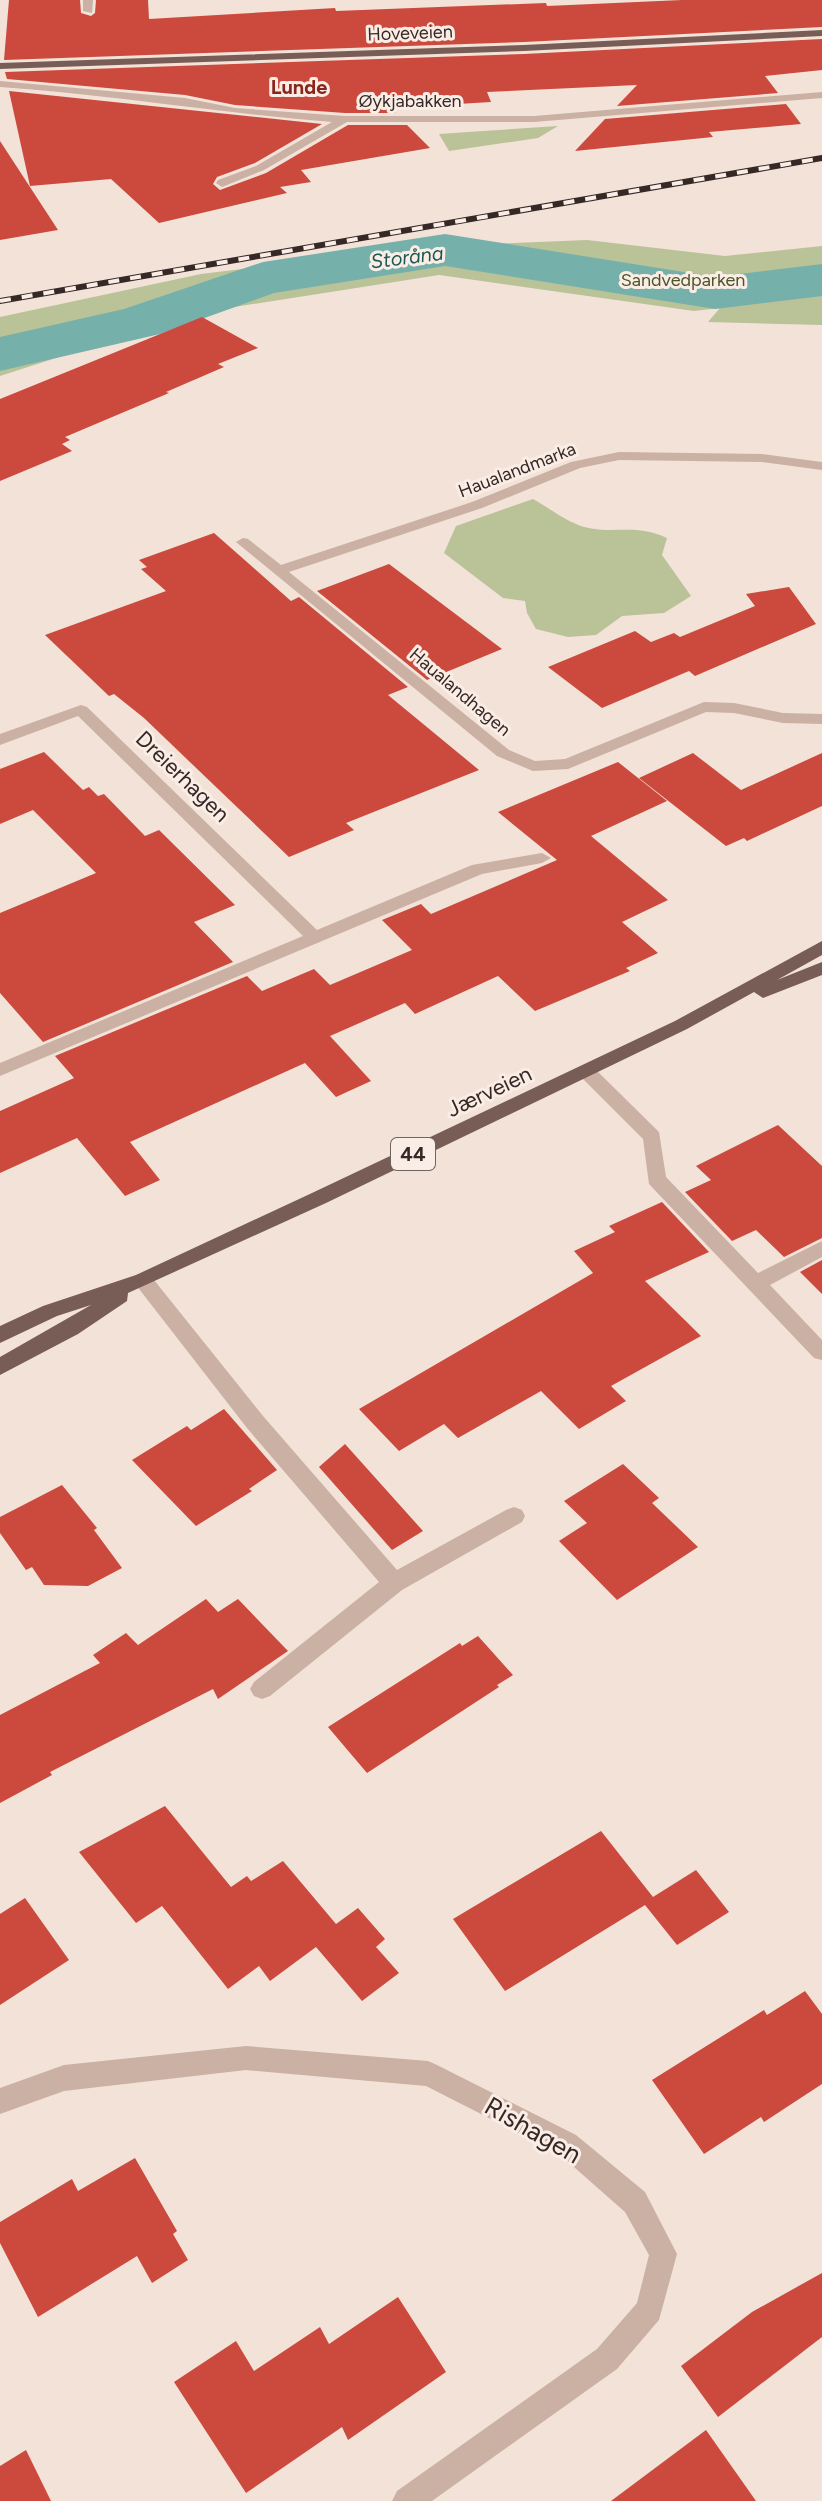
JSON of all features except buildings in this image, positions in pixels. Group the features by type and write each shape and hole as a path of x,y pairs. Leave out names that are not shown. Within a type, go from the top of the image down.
{"main road":[{"name":"Hoveveien","path":"0,66 569,46 822,33"},
{"name":"Jærveien","path":"0,1335 50,1311 143,1280 587,1072 681,1025 822,947"},
{"name":"Jærveien","path":"681,1025 822,968"},
{"name":"Jærveien","path":"0,1367 71,1329 143,1280"}],"street":[{"name":"Øykjabakken","path":"0,84 185,101 235,111 345,119 534,119 822,95"},
{"path":"222,183 260,168 345,119"},
{"name":"Haualandmarka","path":"281,570 477,505 576,465 619,456 762,458 822,466"},
{"name":"Haualandhagen","path":"243,542 503,753 533,766 568,764 704,707 822,719"},
{"name":"Dreierhagen","path":"0,740 81,710 314,937"},
{"path":"0,1070 478,869 542,858"},
{"path":"587,1072 652,1137 656,1179 821,1352"},
{"path":"755,1284 822,1248"},
{"path":"143,1280 255,1422 394,1583"},
{"path":"262,1689 394,1583 514,1516"},
{"name":"Rishagen","path":"0,2101 64,2078 246,2058 428,2074 567,2144 635,2202 663,2254 649,2310 607,2359 407,2501"}],"green space":[{"path":"558,126 538,138 449,151 439,134"},
{"name":"Sandvedparken","path":"587,240 725,256 822,246 822,325 708,322 720,308 694,311 439,275 196,313 0,376 0,317 201,274 422,247"},
{"path":"533,499 584,527 645,531 667,538 662,555 691,596 664,613 622,616 596,635 568,637 536,629 527,613 525,601 503,598 444,553 456,526"}],"waterway":[{"name":"Storåna","path":"0,354 140,322 263,278 445,250 715,293 822,280"}],"railway":[{"path":"0,301 822,158"}],"district":[{"name":"Lunde","path":"299,87"}]}
